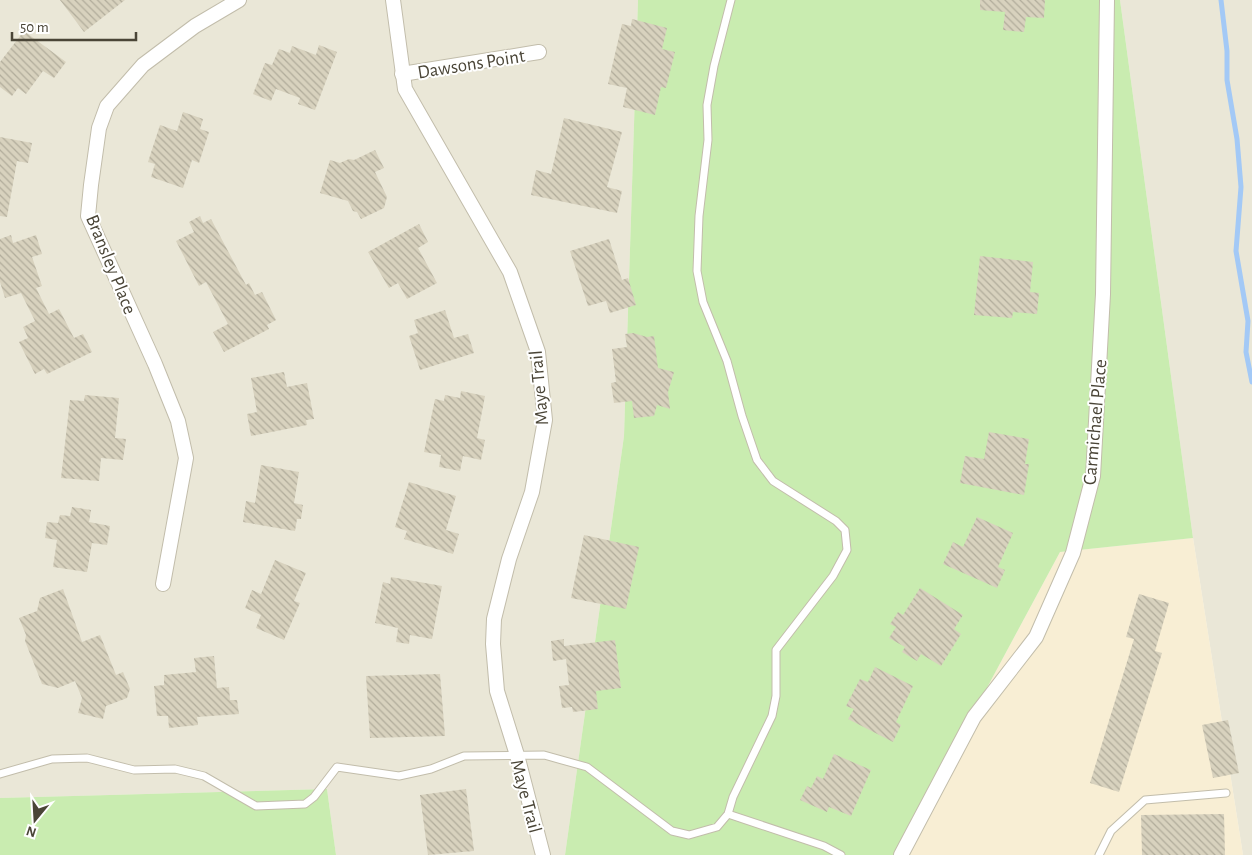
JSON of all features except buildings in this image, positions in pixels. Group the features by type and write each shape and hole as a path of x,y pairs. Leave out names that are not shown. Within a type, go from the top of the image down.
{"street":[{"name":"Bransley Place","path":"163,584 186,458 178,421 155,364 88,216 90,185 99,128 107,106 143,65 195,26 239,0"},
{"name":"Maye Trail","path":"393,0 405,89 510,272 538,352 545,420 532,492 509,559 494,619 497,691 517,755 543,855"},
{"name":"Carmichael Place","path":"901,855 974,717 1036,637 1074,553 1093,476 1103,294 1107,0"},
{"name":"Dawsons Point","path":"402,74 539,52"}],"lane":[{"path":"0,774 52,759 87,758 134,770 175,769 204,776 256,806 305,804 314,797 337,767 399,776 431,768 464,756 544,755 588,767 672,830 689,835 717,827 728,814 733,796 772,716 776,696 776,650 833,576 847,550 845,530 841,526 773,481 757,460 742,416 727,361 703,302 697,271 699,216 708,140 707,105 714,66 731,0"},
{"path":"1099,855 1111,831 1145,800 1226,793"},
{"path":"728,814 824,846 841,855"}],"shaded area":[{"path":"0,0 638,0 624,436 565,855 336,855 327,789 0,798"},
{"path":"1120,0 1252,0 1252,855 1243,855 1193,538"},
{"path":"1193,538 1243,855 897,855 1060,552"}],"green space":[{"path":"638,0 1120,0 1193,538 1060,552 897,855 565,855 624,436"},
{"path":"327,789 336,855 0,855 0,798"}],"waterway":[{"path":"1221,0 1227,51 1227,80 1237,139 1241,187 1236,251 1248,321 1246,352 1252,382"}]}
